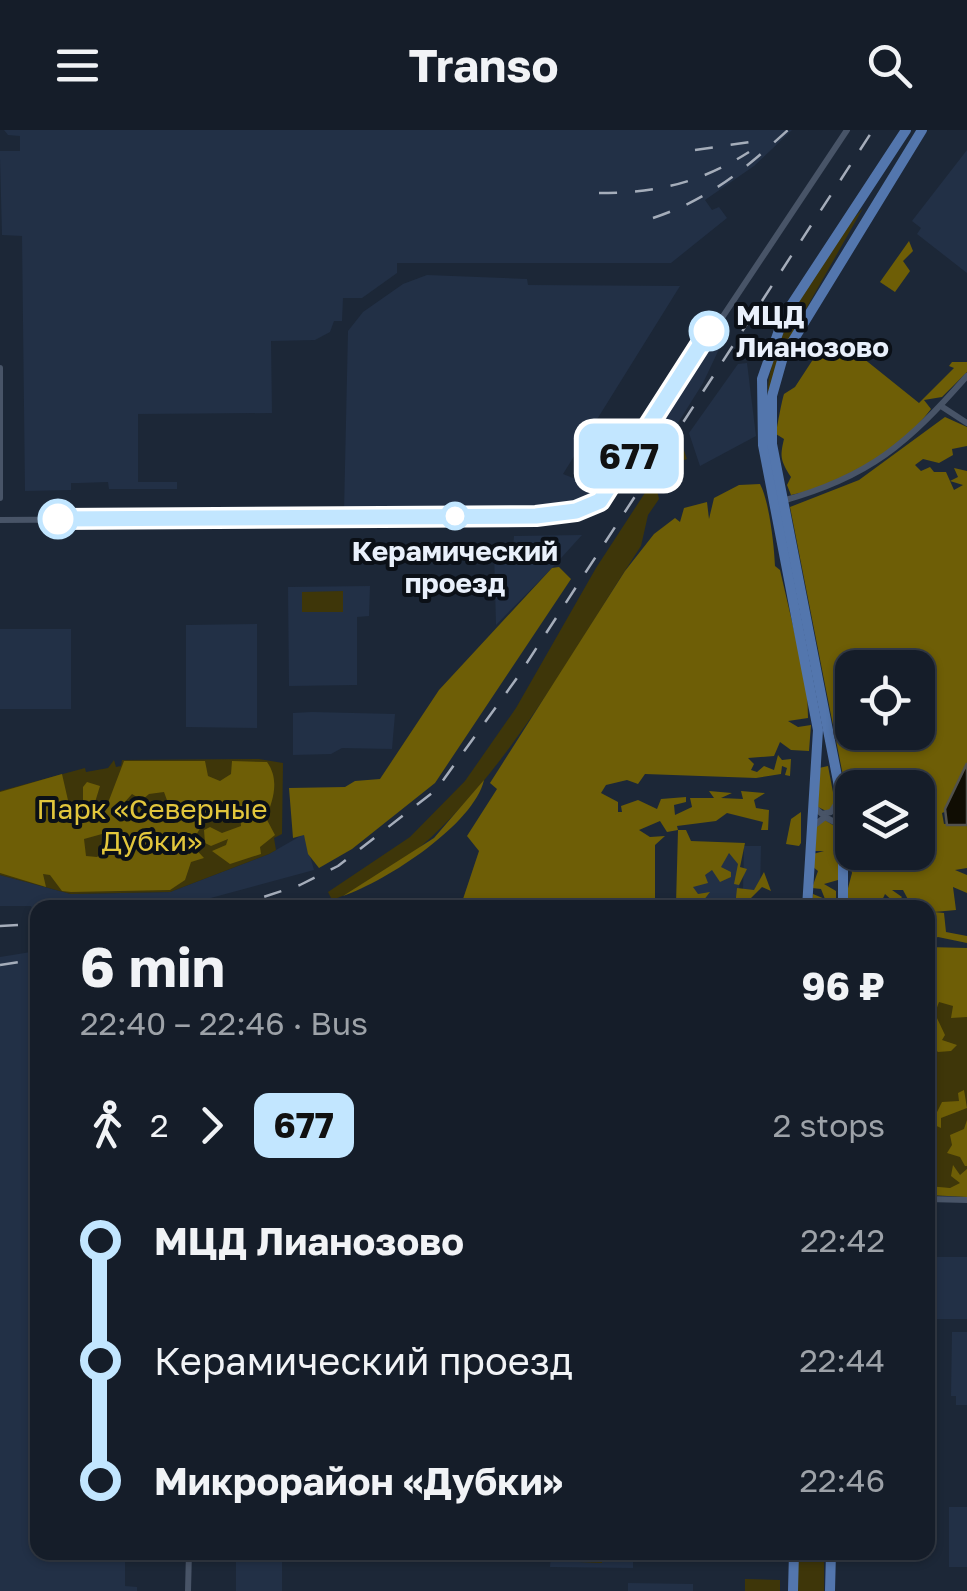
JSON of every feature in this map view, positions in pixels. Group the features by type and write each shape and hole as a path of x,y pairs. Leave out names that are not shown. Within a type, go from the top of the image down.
{"main road":[{"path":"807,900 808,838 818,730 778,502 765,411 764,368 780,324 906,130"},
{"path":"765,411 783,357 922,130"},
{"path":"778,502 836,770"},
{"path":"843,900 844,870"},
{"path":"793,1591 794,1560"},
{"path":"830,1591 831,1560"}],"street":[{"path":"0,520 547,516 592,506 610,486 846,130"},
{"path":"856,209 865,208 866,219"},
{"path":"0,368 0,498"},
{"path":"778,502 833,486 868,470 903,445 967,376"},
{"path":"941,406 967,423"},
{"path":"812,796 815,809 822,814 835,810"},
{"path":"808,838 816,822 825,817 835,820"},
{"path":"935,1199 967,1200"},
{"path":"188,1591 189,1560"}],"shaded area":[{"path":"4,130 792,130 754,166 705,200 712,210 719,207 727,218 671,263 397,263 397,273 362,298 343,298 342,321 334,321 330,332 315,340 271,341 272,413 138,414 138,482 177,482 177,489 109,489 108,482 71,483 71,490 25,491 22,236 2,235 0,158 0,151 20,151 20,136 8,135"},
{"path":"967,150 967,273 917,234 921,228 912,221"},
{"path":"427,275 527,279 528,285 680,286 563,474 598,488 596,499 545,511 344,512 348,331 363,312 403,284"},
{"path":"710,341 720,347 703,383 634,493 620,484"},
{"path":"747,363 756,436 700,466 689,433 738,364"},
{"path":"582,535 496,625 494,549 513,548 514,536"},
{"path":"370,586 369,616 357,617 357,685 289,686 288,587"},
{"path":"257,624 257,728 186,727 186,625"},
{"path":"0,629 71,629 71,709 0,709"},
{"path":"293,713 395,714 392,749 342,748 331,754 293,755"},
{"path":"967,763 967,825 947,825 945,809"},
{"path":"304,834 314,870 203,900 30,900 30,906 0,906 0,875 71,894 170,892 269,854"},
{"path":"744,846 761,846 760,890 743,890"},
{"path":"691,848 740,848 739,900 690,900"},
{"path":"30,952 30,1560 125,1560 125,1586 137,1587 137,1591 0,1591 0,957"},
{"path":"935,1257 967,1257 967,1319 935,1319"},
{"path":"952,1332 967,1332 967,1405 956,1405 956,1396 951,1396"},
{"path":"949,1507 967,1507 967,1567 949,1567"},
{"path":"236,1560 282,1560 282,1591 236,1591"},
{"path":"550,1560 633,1560 633,1568 550,1567"},
{"path":"628,1583 693,1584 693,1591 628,1591"}],"green space":[{"path":"863,208 780,355 768,401 769,379 786,327 815,272"},
{"path":"909,241 913,251 903,261 910,271 895,292 880,282"},
{"path":"825,341 843,342 919,403 954,368 949,366 952,362 967,362 967,372 942,397 924,400 931,409 886,453 850,475 791,495 787,485 791,477 782,458 784,439 776,434 782,403 784,394 795,387"},
{"path":"945,417 967,427 967,446 952,449 953,455 939,463 923,459 915,465 921,471 930,467 934,472 946,472 950,481 958,477 954,468 967,471 967,769 947,811 942,813 944,824 967,821 967,868 955,870 967,875 967,893 953,887 956,910 935,912 935,900 908,900 903,890 892,890 902,897 899,900 892,900 885,894 882,900 845,900 851,870 935,870 935,770 842,770 838,750 935,750 935,650 835,650 835,735 790,507 859,480"},
{"path":"680,439 687,459 673,464 657,490 659,499 648,515 641,546 509,749 427,841 381,876 332,900 328,892 410,837 465,781 516,708 596,568"},
{"path":"760,484 768,511 775,566 780,570 807,686 808,718 788,721 798,727 811,725 809,751 791,750 780,742 774,756 748,758 754,764 751,770 757,772 764,766 774,770 778,755 782,760 791,759 790,776 785,775 787,768 782,766 781,774 756,778 645,774 638,784 627,780 606,785 601,793 618,802 618,812 622,812 621,806 638,800 657,809 661,799 686,797 686,802 674,805 675,815 692,807 690,798 714,798 709,791 732,793 721,798 743,799 741,791 765,793 754,800 756,808 769,810 768,830 761,830 763,822 727,813 716,821 677,826 678,830 667,832 660,821 639,830 650,837 665,836 655,845 655,900 463,900 479,851 467,836 497,789 490,783 625,571 654,534 675,518 680,522 684,508 707,502 709,519 714,498 739,485"},
{"path":"559,567 571,579 435,783 352,849 319,868 308,854 304,835 293,838 289,788 345,787 355,781 380,779 439,690 552,568"},
{"path":"343,591 343,612 302,612 302,592"},
{"name":"Парк «Северные Дубки»","path":"259,759 283,763 282,834 274,838 276,850 269,854 170,892 71,894 0,875 0,791 85,768 86,772 108,768 114,760 116,767 121,766 122,760"},
{"name":"Парк «Северные Дубки»","path":"124,761 205,761 208,776 220,781 231,774 232,761 267,762 273,776 273,797 266,818 275,835 260,847 261,854 230,864 212,851 226,845 228,839 211,846 205,843 204,830 210,827 222,833 241,826 240,808 228,802 214,804 191,844 204,858 191,862 185,880 170,890 71,892 62,891 50,875 43,874 46,887 0,873 0,792 62,774 70,809 83,807 83,787 87,782 100,786 92,812 103,816","holes":["164,792 168,803 164,808 124,803 132,794 142,800 149,794","102,834 104,851 97,857 86,856 84,839"]},
{"path":"828,766 835,803 835,808 826,811 818,807 819,768"},
{"path":"484,780 477,797 447,832 382,878 343,896 434,838"},
{"path":"801,812 801,843 786,844 791,819"},
{"path":"825,820 835,826 835,870 838,870 838,880 824,884 836,891 836,900 812,900 813,894 825,899 821,889 812,888 818,871 813,867 813,854 824,851 815,851 816,826"},
{"path":"678,830 686,830 691,841 745,843 740,867 747,869 739,885 734,884 738,864 729,853 721,867 731,872 731,877 720,882 712,870 705,875 708,883 693,887 698,894 710,892 704,900 676,900"},
{"path":"764,872 771,891 762,887 751,900 736,900 737,888 754,890"},
{"path":"935,912 944,913 946,932 967,936 967,943 935,938"},
{"path":"935,947 967,948 967,1017 951,1018 953,1006 939,1002 935,1013"},
{"path":"935,948 967,948 967,1195 935,1194"},
{"path":"935,1016 945,1035 942,1040 957,1045 951,1051 935,1049"},
{"path":"964,1090 967,1108 941,1118 941,1128 935,1125 942,1102 959,1101 958,1093"},
{"path":"967,1120 965,1166 960,1157 947,1153 952,1145 950,1135 964,1129"},
{"path":"953,1165 960,1175 967,1169 967,1197 935,1195 935,1187 950,1188 960,1183 951,1176"},
{"path":"602,1560 602,1563 556,1561"},
{"path":"798,1560 824,1560 824,1591 797,1591"},
{"path":"745,1579 780,1580 780,1591 745,1591"}],"railway":[{"path":"653,218 726,182 788,130"},
{"path":"254,900 300,885 338,866 436,790 517,678 873,130"},
{"path":"695,150 750,142"},
{"path":"599,193 677,184 749,152"},
{"path":"0,926 30,924"},
{"path":"0,965 30,960"}],"bus line":[{"name":"677","path":"58,519 536,516 576,511 600,501 709,331"}],"place":[{"name":"МЦД Лианозово","path":"709,331"},
{"name":"Керамический проезд","path":"455,516"}]}
